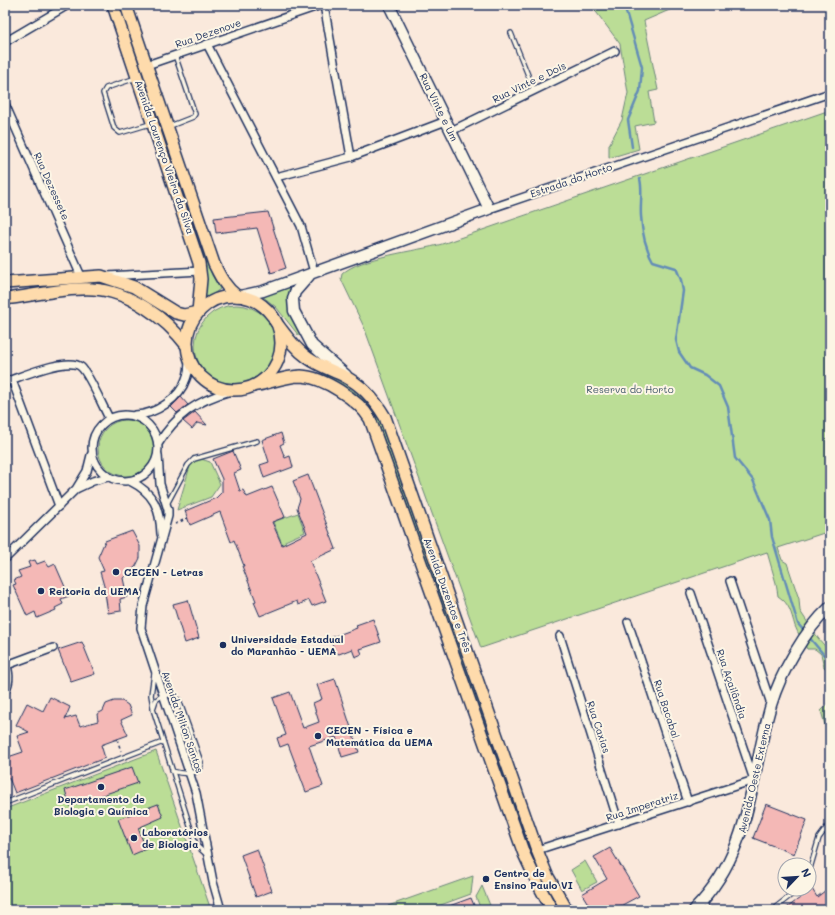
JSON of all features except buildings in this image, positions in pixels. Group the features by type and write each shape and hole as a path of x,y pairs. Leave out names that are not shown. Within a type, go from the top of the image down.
{"main road":[{"name":"Avenida Lourenço Vieira da Silva","path":"113,5 195,247 201,271 198,312"},
{"name":"Avenida Lourenço Vieira da Silva","path":"126,5 214,264 229,290 238,296"},
{"path":"5,283 81,276 101,276 134,288 176,312 184,314 198,312"},
{"path":"5,299 85,289 107,291 134,302 146,309 172,330 187,346"},
{"path":"238,296 251,299 262,305 275,320 281,341 280,356 274,370 258,385 245,390 231,391 214,386 206,381 193,367 189,358 187,346 188,334 198,312 210,302 218,298 238,296"},
{"name":"Avenida Duzentos e Três","path":"275,320 290,342 306,357 355,382 375,402 386,422 537,850 547,875 567,910"},
{"name":"Avenida Duzentos e Três","path":"258,385 295,376 315,379 352,398 362,407 370,419 524,854 535,880 552,910"}],"street":[{"path":"5,42 68,5"},
{"name":"Rua Dezenove","path":"147,65 321,5"},
{"path":"324,5 351,157"},
{"name":"Rua Vinte e Um","path":"390,5 489,209"},
{"path":"208,44 302,226 314,272"},
{"name":"Rua Vinte e Dois","path":"452,131 615,51"},
{"name":"Estrada do Horto","path":"238,296 263,291 489,209 830,93"},
{"name":"Rua Dezessete","path":"5,104 81,276"},
{"path":"276,177 351,157 446,121"},
{"path":"101,276 201,271"},
{"name":"Estrada do Horto","path":"314,272 295,292 293,298 294,311 308,339 315,348 355,382"},
{"path":"5,559 76,489 87,471 92,442 95,432 101,424 109,418 119,415 147,413 155,410 178,393 186,380 189,358"},
{"path":"59,506 9,381 55,366 70,364 79,365 84,370 109,418"},
{"path":"158,444 181,414 204,400 231,391"},
{"path":"91,452 94,462 100,471 108,477 119,481 130,481 140,478 148,473 158,455 158,444 155,434 149,425 140,418 130,415"},
{"name":"Avenida Milton Santos","path":"158,455 160,484 167,505 168,516 143,606 141,619 143,635 196,793 207,855 221,910"},
{"path":"76,489 93,481 108,477"},
{"name":"Avenida Milton Santos","path":"130,481 141,487 153,500 160,517 161,541"},
{"path":"730,581 771,705"},
{"name":"Rua Açailândia","path":"691,593 754,780"},
{"name":"Avenida Oeste Externa","path":"694,910 705,906 736,848 748,810 771,705 783,676 801,643 830,607"},
{"name":"Rua Bacabal","path":"628,622 688,802"},
{"name":"Rua Caxias","path":"560,636 619,824"},
{"path":"5,691 9,682 6,662 53,648"},
{"name":"Rua Imperatriz","path":"537,850 754,780"}],"lane":[{"path":"512,34 534,90"},
{"path":"168,126 193,117 195,114 175,55"},
{"path":"138,78 103,90 114,128 120,133 153,123"},
{"path":"167,505 188,465 194,459 257,442"},
{"path":"155,670 151,695 153,709 196,845 207,855"},
{"path":"153,709 156,700 163,695 171,695 179,700 201,758 200,768 190,774 172,771"},
{"path":"5,803 163,742"},
{"path":"813,857 819,838 830,823"},
{"path":"772,910 788,897"}],"path":[{"path":"117,739 124,757"}],"green space":[{"path":"591,5 681,5 644,21 658,90 649,92 654,122 635,126 639,149 609,158 609,145 622,120 628,93 620,44"},
{"name":"Reserva do Horto","path":"830,110 830,531 778,548 782,560 787,563 799,599 800,611 818,638 830,652 830,671 824,667 821,654 815,649 807,649 796,629 788,606 778,596 776,583 767,552 481,648 364,327 341,279 342,274 361,263 389,255 442,244"},
{"path":"200,248 202,248 212,275 220,289 204,301 206,275"},
{"path":"292,285 288,299 300,334 299,336 276,307 262,296"},
{"path":"236,305 252,308 265,317 274,330 277,346 274,362 265,375 252,384 236,387 220,384 207,375 198,362 195,346 198,330 207,317 220,308"},
{"path":"323,373 350,388 364,400 371,407 382,425 561,910 558,910 529,853 377,420 359,396 322,375"},
{"path":"126,420 137,422 146,428 152,437 154,448 152,459 146,468 137,474 126,476 115,474 106,468 100,459 98,448 100,437 106,428 115,422"},
{"path":"193,456 210,462 220,484 211,497 177,510"},
{"path":"298,513 305,532 285,541 291,555 289,560 273,522"},
{"path":"830,702 830,734 827,732 821,711"},
{"path":"156,751 211,910 5,910 5,809"},
{"path":"585,861 597,882 582,890 571,870"},
{"path":"473,876 471,894 427,910 390,910 388,906"},
{"path":"482,886 492,910 481,910 476,897"}],"waterway":[{"path":"624,5 642,67 640,91 628,120 632,147"},
{"path":"640,179 641,222 644,240 648,250 653,261 676,268 681,280 683,291 676,340 679,352 690,368 705,375 719,386 728,407 735,458 753,480 770,520 772,537 798,624 805,632"},
{"path":"808,636 830,662"}],"place":[{"name":"CECEN - Letras","path":"116,572"},
{"name":"Reitoria da UEMA","path":"41,591"},
{"name":"Universidade Estadual do Maranhão - UEMA","path":"223,645"},
{"name":"CECEN - Física e Matemática da UEMA","path":"318,736"},
{"name":"Departamento de Biologia e Química","path":"101,787"},
{"name":"Laboratórios de Biologia","path":"134,838"},
{"name":"Centro de Ensino Paulo VI","path":"486,879"}]}
